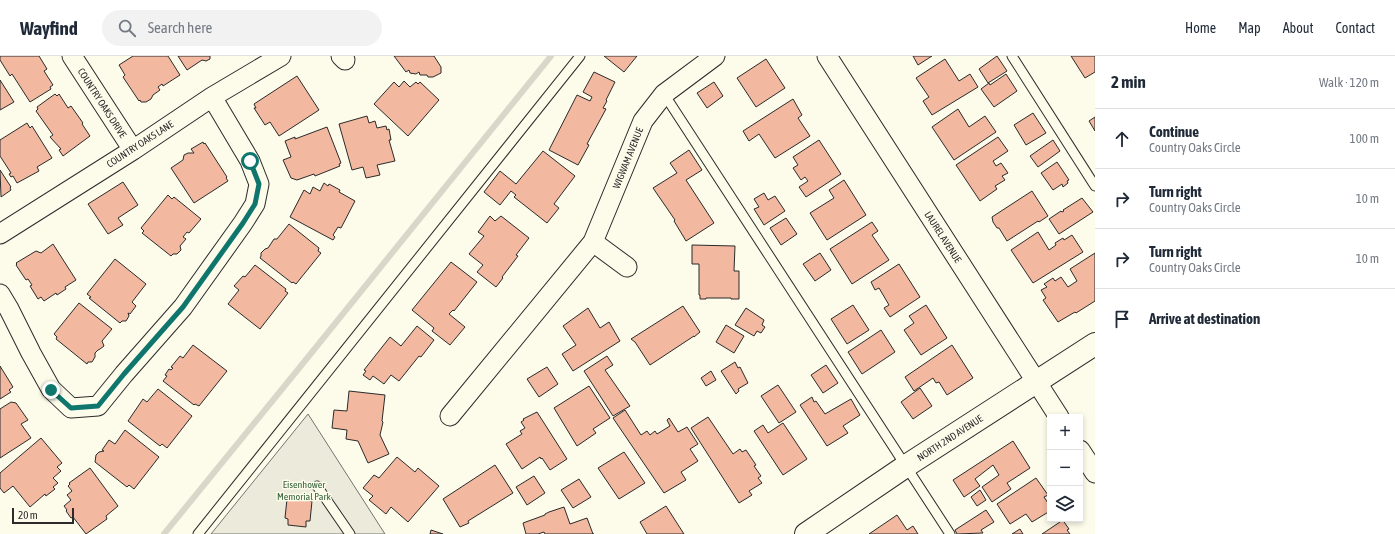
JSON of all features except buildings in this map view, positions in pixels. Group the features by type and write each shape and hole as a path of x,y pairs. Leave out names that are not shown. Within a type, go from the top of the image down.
{"street":[{"name":"COUNTRY OAKS DRIVE","path":"72,56 133,150"},
{"name":"COUNTRY OAKS LANE","path":"0,234 133,150 212,97 281,56"},
{"name":"WIGWAM AVENUE","path":"450,416 593,242 643,121 664,94 715,56"},
{"name":"LAUREL AVENUE","path":"827,56 1057,414"},
{"path":"0,294 51,390 71,408 98,406 183,307 255,204 259,184 250,161 212,97"},
{"path":"593,242 627,267"},
{"name":"NORTH 2ND AVENUE","path":"806,534 906,466 1095,344"},
{"path":"1083,455 1095,473"}],"lane":[{"path":"198,534 580,56"},
{"path":"1012,56 1095,186"},
{"path":"664,94 950,534"},
{"path":"317,486 350,534"}],"green space":[{"name":"Eisenhower Memorial Park","path":"308,414 385,534 211,534"}],"waterway":[{"path":"164,534 551,56"}],"route":[{"path":"51,390 71,408 98,406 183,307 255,204 259,184 250,161"}]}
